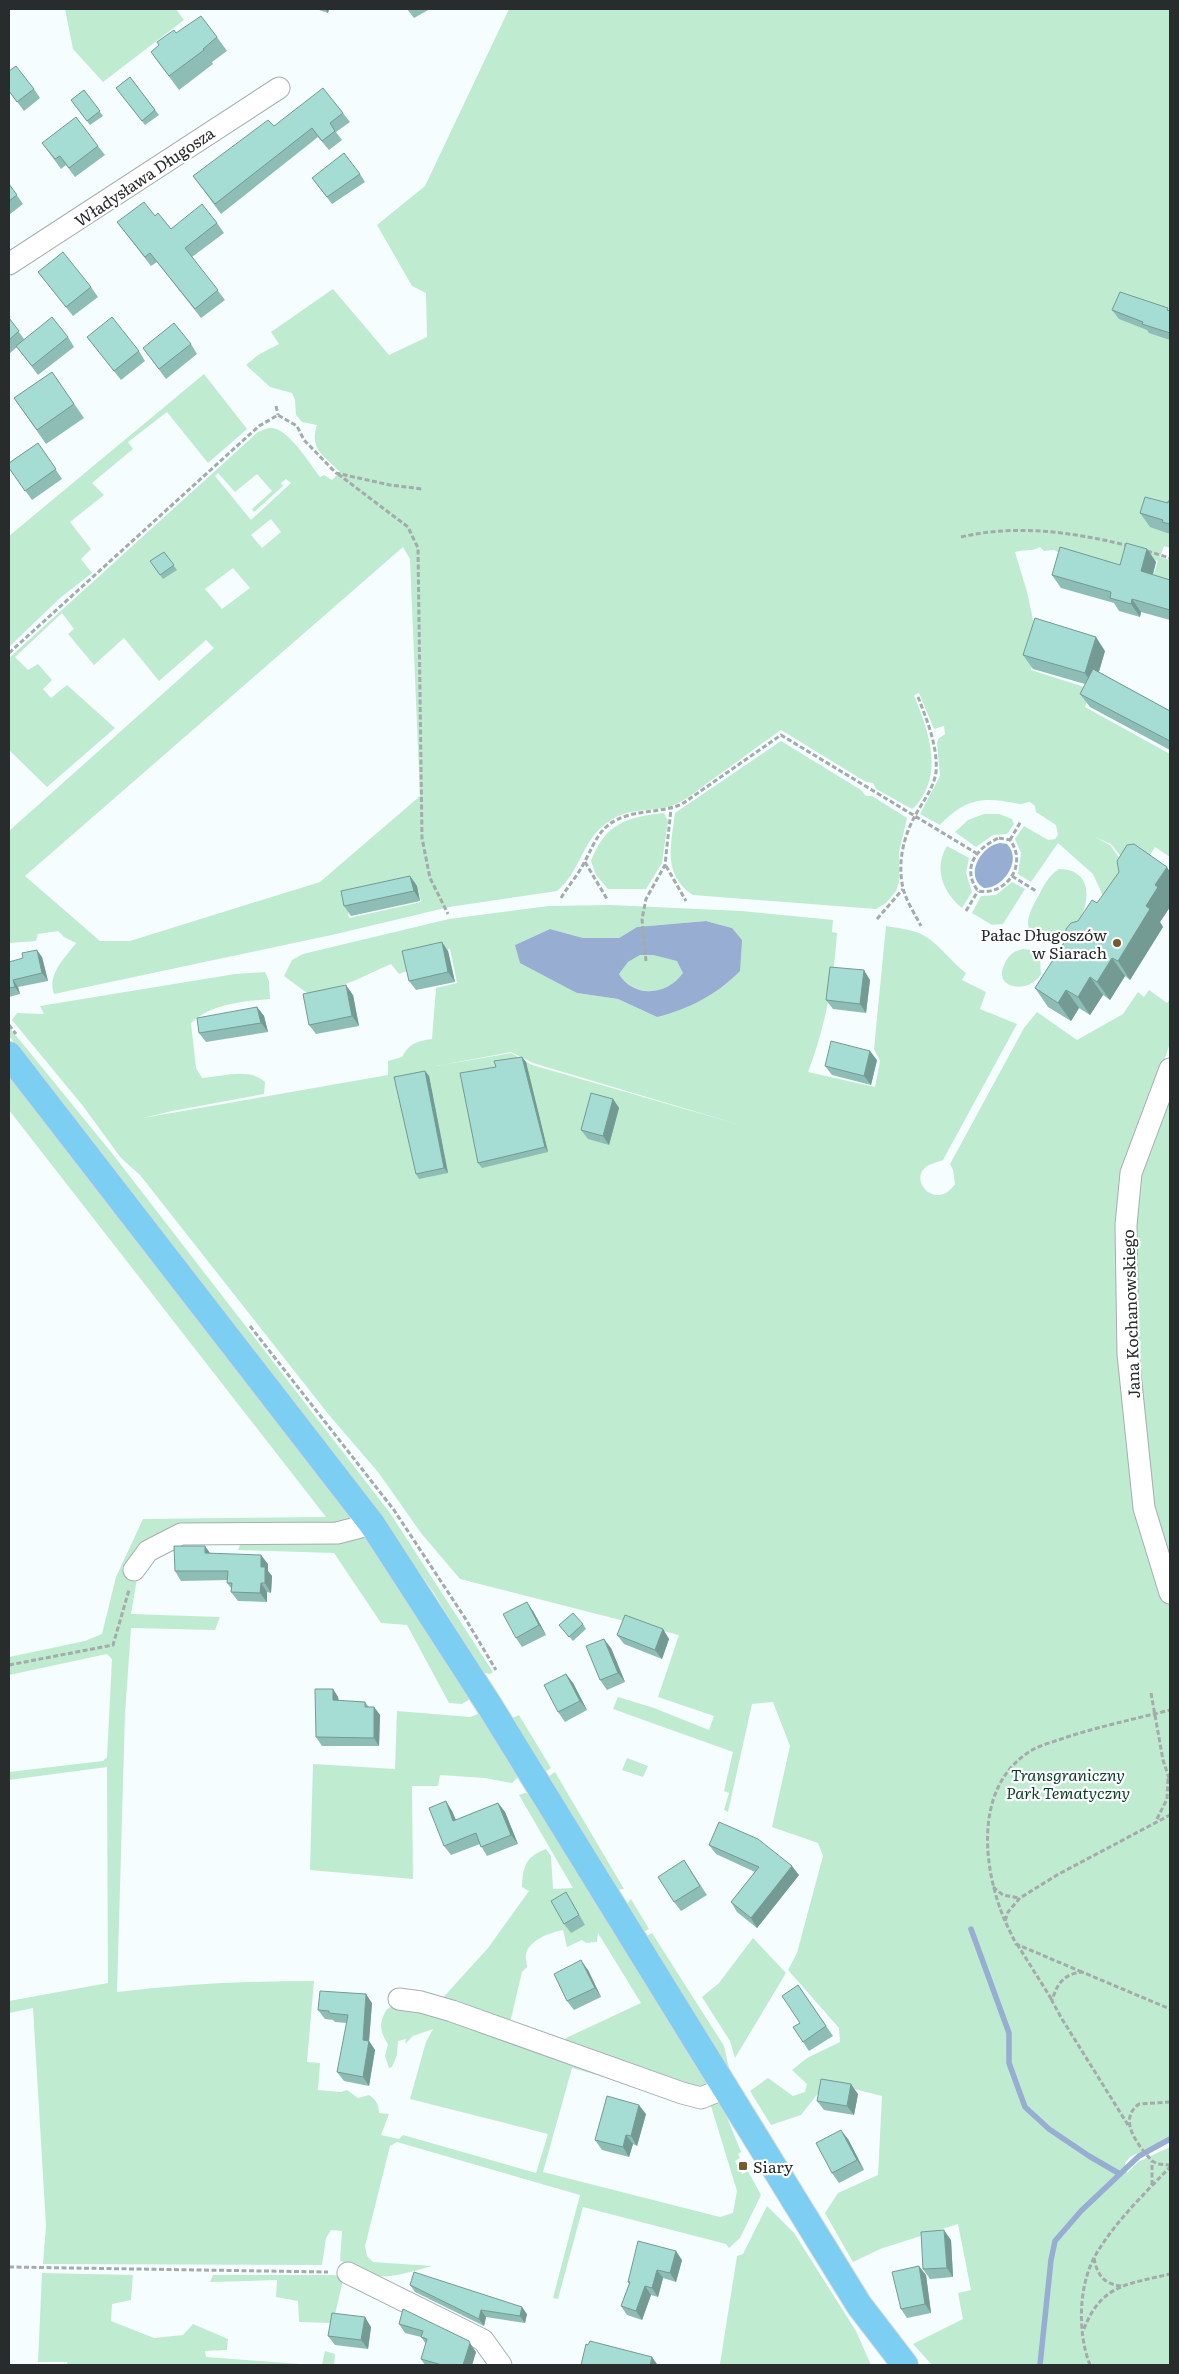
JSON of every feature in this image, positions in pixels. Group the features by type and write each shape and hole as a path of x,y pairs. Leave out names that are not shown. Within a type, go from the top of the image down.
{"main road":[{"path":"9,1054 372,1524 489,1705 859,2305 905,2365"}],"street":[{"name":"Władysława Długosza","path":"9,264 279,88"},
{"name":"Jana Kochanowskiego","path":"1170,1069 1131,1173 1126,1225 1128,1354 1144,1508 1170,1593"},
{"path":"134,1570 148,1552 181,1534 337,1533 372,1524"},
{"path":"399,1999 422,2002 682,2093 701,2098 724,2088"},
{"path":"348,2272 482,2340 501,2365"}],"path":[{"path":"276,406 278,415 296,426 304,440 336,473 408,527 418,548 422,838 430,878 448,914"},
{"path":"9,653 259,426 278,415"},
{"path":"336,473 390,485 422,489"},
{"path":"961,537 987,531 1022,530 1071,534 1136,548"},
{"path":"1145,551 1170,558"},
{"path":"918,697 934,746 936,772 932,786 915,816 904,841 901,863 903,888 921,926"},
{"path":"561,898 585,862 595,839 606,826 625,816 647,811 671,809 694,797 781,735 976,853"},
{"path":"646,961 642,919 646,899 665,865 671,809"},
{"path":"1010,840 1021,821"},
{"path":"998,838 1010,840 1016,849 1017,862 1012,876 1002,887 990,892 978,890 972,882 971,875 971,868 976,853 986,844 998,838"},
{"path":"585,862 607,899"},
{"path":"665,865 686,901"},
{"path":"1012,876 1036,890"},
{"path":"877,919 903,888"},
{"path":"966,911 978,890"},
{"path":"9,1665 113,1646 134,1570"},
{"path":"1150,1693 1170,1781"},
{"path":"1170,1710 1103,1725 1040,1746 1010,1769 996,1794 988,1823 987,1860 993,1887 1005,1921 1016,1944 1143,2150 1152,2161 1170,2166"},
{"path":"1155,1821 1163,1810 1167,1799 1167,1772"},
{"path":"1005,1921 1008,1912 1020,1898 1170,1814"},
{"path":"993,1887 1003,1895 1020,1898"},
{"path":"1016,1944 1170,2009"},
{"path":"1052,2001 1058,1984 1071,1973 1082,1972"},
{"path":"1128,2125 1129,2113 1139,2104 1170,2102"},
{"path":"1152,2161 1152,2186"},
{"path":"1090,2365 1085,2352 1083,2297 1094,2258 1109,2236 1170,2166"},
{"path":"1094,2258 1096,2270 1103,2280 1112,2285 1122,2286"},
{"path":"9,2267 348,2272"},
{"path":"1083,2332 1089,2316 1099,2301 1122,2286 1170,2274"}],"green space":[{"path":"65,9 176,9 184,20 103,82 73,49"},
{"path":"509,9 1170,9 1170,548 1164,546 1160,557 1170,560 1170,589 1151,583 1158,561 1134,555 1128,576 1069,558 1054,550 1044,551 1040,547 1015,552 1027,592 1038,642 1031,670 1091,689 1085,707 1170,754 1170,857 1155,847 1150,855 1123,859 1111,844 1095,837 1110,845 1122,862 1124,870 1104,898 1093,874 1058,843 1031,882 1018,874 1021,853 1015,839 1024,826 1048,840 1055,839 1058,835 1056,825 1036,812 1035,806 1030,802 1020,804 995,800 976,801 958,809 940,825 920,814 940,776 937,743 938,739 945,734 944,726 934,729 919,693 914,695 930,744 931,769 929,782 924,794 912,809 876,789 873,783 866,782 781,730 682,801 671,806 620,815 611,820 596,833 571,876 557,891 449,907 336,934 54,994 52,987 55,973 62,960 76,943 64,937 58,931 38,934 36,941 9,943 9,831 214,648 206,640 159,681 124,638 94,665 68,634 74,629 62,613 15,657 28,670 38,664 52,680 43,689 51,698 67,685 115,728 47,787 9,750 9,658 258,432 270,428 284,433 298,447 320,477 324,475 332,480 340,472 319,452 315,440 317,425 302,422 296,415 295,400 292,393 270,387 246,365 258,355 279,344 271,332 333,289 389,355 427,337 426,293 412,286 377,225 425,186","holes":["218,473 235,492 257,474 272,491 252,509 254,512 283,486 281,483 286,479 291,483 251,520 215,476","271,519 281,532 262,548 251,535","403,547 410,559 420,796 320,882 130,941 100,941 25,876","233,568 250,588 222,609 205,589","417,885 421,902 349,918 346,899"]},
{"path":"204,374 247,429 208,463 167,412 128,442 133,449 92,483 104,495 70,522 91,549 81,559 92,573 60,598 9,647 9,536"},
{"path":"781,741 861,790 866,796 872,796 907,818 899,852 899,882 896,891 886,903 876,909 693,895 683,887 677,878 671,858 675,813"},
{"path":"664,813 668,821 662,863 646,889 608,889 596,875 591,861 603,838 618,825 628,820"},
{"path":"984,814 999,814 1012,819 1014,824 1007,834 993,835 976,847 955,832 968,820"},
{"path":"947,846 969,858 966,873 972,892 962,908 950,895 942,880 941,863"},
{"path":"1059,869 1074,872 1083,881 1086,893 1085,906 1079,920 1071,931 1061,938 1050,940 1033,934 1028,924 1031,910 1045,884 1052,874"},
{"path":"1012,882 1025,889 1003,924 992,925 972,913 981,896 996,895"},
{"name":"Transgraniczny Park Tematyczny","path":"610,905 742,911 833,920 832,932 837,933 834,968 824,1021 808,1072 875,1087 880,1061 874,1049 886,926 917,932 933,942 966,973 962,980 986,992 980,1009 1017,1024 943,1160 931,1164 921,1174 920,1180 923,1186 933,1194 940,1195 948,1192 955,1184 950,1164 1024,1028 1037,1012 1077,1040 1123,1014 1138,992 1144,997 1149,990 1167,1003 1170,999 1170,1043 1137,1141 1136,1173 1170,1077 1170,2137 1130,2157 1125,2163 1127,2173 1138,2162 1170,2147 1170,2365 932,2365 913,2344 963,2319 958,2293 971,2290 958,2224 880,2249 853,2262 825,2213 838,2193 878,2175 882,2096 827,2082 801,2115 771,2125 750,2091 768,2078 793,2096 805,2092 807,2084 792,2070 807,2058 840,2042 839,2028 788,1970 797,1953 823,1856 818,1843 772,1827 790,1746 773,1702 752,1704 728,1812 724,1810 729,1793 724,1791 733,1752 613,1709 618,1697 654,1708 709,1730 714,1716 658,1697 679,1635 460,1579 421,1533 378,1472 329,1415 140,1175 121,1158 83,1106 12,1020 17,1013 44,1014 40,1006 235,974 265,972 269,981 270,999 239,1002 217,1008 191,1023 196,1068 202,1078 235,1074 259,1077 265,1082 264,1094 143,1118 388,1075 388,1061 402,1057 414,1043 432,1039 436,988 457,983 450,949 408,958 407,971 399,974 391,964 340,986 307,993 284,976 292,960 303,954 449,919 549,906","holes":["706,921 732,928 657,1017 618,999 577,993 515,945 550,929 583,938 619,938 637,927","511,1052 533,1063 737,1124 532,1065 511,1053 436,1066"]},
{"path":"1023,949 1030,950 1040,960 1041,974 1028,985 1021,987 1013,986 1003,979 1002,972 1010,955"},
{"path":"640,955 653,955 678,961 684,973 669,986 660,990 642,990 633,987 625,982 619,974 628,962"},
{"path":"9,1027 111,1152 390,1513 493,1672 490,1674 481,1672 434,1593 382,1519 9,1036"},
{"path":"9,1075 356,1520 348,1525 177,1532 138,1573 131,1614 220,1617 215,1630 131,1628 125,1714 117,1992 216,1984 314,1981 307,2062 320,2063 318,2090 341,2092 347,2090 358,2098 369,2095 377,2102 379,2113 389,2114 381,2135 399,2139 403,2135 536,2173 548,2134 410,2099 426,2042 433,2029 413,2036 405,2044 406,2039 398,2041 397,2055 392,2067 389,2068 385,2056 388,2044 381,2026 387,2009 401,2003 689,2100 572,2068 543,2172 720,2217 733,2213 737,2191 711,2106 706,2105 720,2100 741,2152 738,2154 740,2158 735,2161 742,2174 748,2171 761,2195 740,2238 729,2248 726,2244 583,2207 558,2299 553,2298 580,2195 397,2142 390,2146 365,2246 367,2256 373,2262 432,2266 390,2276 365,2273 351,2264 340,2261 342,2231 331,2230 326,2238 322,2265 43,2264 46,2226 33,2008 9,2013 9,2001 108,1983 107,1767 9,1780 9,1772 103,1761 107,1757 112,1659 107,1654 9,1675 9,1657 85,1641 102,1634 116,1577 143,1519 326,1517 9,1110"},
{"path":"362,1536 371,1540 473,1697 462,1704 449,1703 407,1625 381,1623 334,1553 238,1550 243,1538"},
{"path":"397,1711 470,1717 483,1712 520,1775 512,1783 485,1778 440,1775 438,1786 412,1786 413,1879 310,1870 313,1764 395,1769"},
{"path":"519,1715 551,1768 543,1773 512,1718"},
{"path":"627,1758 648,1766 643,1777 622,1770"},
{"path":"555,1772 624,1889 615,1890 546,1778"},
{"path":"525,1793 533,1795 709,2084 698,2089 562,2046 566,2038 641,2003 598,1933 597,1942 586,1943 582,1940 567,1947 563,1930 547,1935 531,1945 526,1954 527,1967 522,1972 509,2027 440,2001 488,1948 529,1891 522,1887 523,1873 527,1863 534,1855 546,1849 551,1856 553,1889 573,1888 519,1795"},
{"path":"631,1899 649,1929 640,1934 625,1907"},
{"path":"652,1933 724,2046 731,2077 644,1938"},
{"path":"753,1938 786,1973 735,2058 730,2041 702,1997 719,1983"},
{"path":"767,2206 794,2233 856,2331 871,2365 720,2364 737,2256 743,2254"},
{"path":"42,2273 133,2275 131,2300 112,2304 111,2321 154,2338 183,2335 193,2324 228,2339 227,2350 205,2351 206,2357 313,2365 67,2365 67,2362 38,2362"},
{"path":"213,2275 344,2276 333,2323 299,2322 298,2301 276,2297 277,2280 210,2282"},
{"path":"325,2351 335,2354 334,2365 322,2365"}],"water":[{"path":"1000,843 1007,844 1011,851 1012,865 1004,879 998,884 984,888 978,883 975,876 977,862 987,849"},
{"path":"706,921 732,928 742,940 740,971 731,980 702,1000 680,1010 657,1017 618,999 577,993 520,963 515,945 550,929 583,938 619,938 637,927","holes":["640,955 653,955 677,961 683,973 669,986 651,991 633,987 625,982 619,974 628,962"]}],"building":[{"path":"201,16 217,37 204,50 169,76 151,52 159,45 157,42 174,30 176,33"},
{"path":"16,66 34,89 17,102 9,91 9,71"},
{"path":"130,77 155,110 142,121 116,88"},
{"path":"323,88 343,113 330,123 335,131 322,141 312,128 215,204 193,176 268,120 274,126"},
{"path":"84,90 100,111 87,121 71,100"},
{"path":"76,117 98,146 69,168 60,156 55,159 42,143"},
{"path":"344,153 360,174 327,197 312,178"},
{"path":"9,184 17,195 9,201"},
{"path":"144,202 155,216 158,213 171,229 202,204 217,223 185,248 218,290 195,309 150,253 145,257 117,222"},
{"path":"63,252 91,287 66,307 38,272"},
{"path":"1120,292 1168,308 1167,310 1170,311 1170,333 1142,324 1143,322 1112,310"},
{"path":"52,317 68,337 32,366 16,346"},
{"path":"112,317 139,351 114,371 87,337"},
{"path":"9,318 19,331 9,340"},
{"path":"174,323 191,344 159,369 143,348"},
{"path":"52,372 74,404 37,430 14,398"},
{"path":"38,443 56,469 25,491 9,468 9,463"},
{"path":"1145,497 1168,503 1170,501 1170,524 1140,513"},
{"path":"1126,543 1147,549 1141,571 1170,580 1170,610 1132,599 1131,604 1110,598 1111,592 1052,575 1060,547 1120,565"},
{"path":"164,552 174,565 160,575 150,561"},
{"path":"1035,618 1096,637 1085,673 1023,655"},
{"path":"1093,669 1170,711 1170,741 1080,694"},
{"path":"1134,844 1167,867 1155,885 1158,887 1146,906 1150,909 1118,961 1112,958 1097,982 1090,977 1078,997 1066,990 1058,1003 1035,988 1065,941 1066,929 1071,923 1078,921 1092,900 1097,903 1119,872 1117,861 1127,845"},
{"path":"410,876 414,891 344,906 341,891"},
{"path":"442,942 448,972 409,981 402,951"},
{"path":"37,950 42,973 13,980 15,987 9,988 9,962 23,958 22,953"},
{"path":"830,967 864,970 860,1004 826,1000"},
{"path":"346,985 352,1016 309,1025 303,994"},
{"path":"257,1007 261,1023 199,1033 197,1018"},
{"path":"831,1041 870,1051 864,1076 825,1066"},
{"path":"522,1057 545,1147 478,1163 460,1073 496,1067 494,1061"},
{"path":"425,1071 444,1168 416,1174 394,1077"},
{"path":"591,1093 613,1099 603,1136 581,1130"},
{"path":"174,1546 205,1546 205,1553 261,1555 261,1567 265,1567 265,1583 261,1583 260,1593 231,1592 232,1583 227,1583 228,1571 175,1571"},
{"path":"527,1602 539,1625 516,1638 503,1614"},
{"path":"573,1613 583,1624 569,1637 559,1625"},
{"path":"625,1615 663,1629 655,1650 617,1635"},
{"path":"604,1639 618,1673 600,1680 586,1646"},
{"path":"566,1674 580,1701 558,1712 544,1685"},
{"path":"315,1689 333,1689 333,1700 365,1702 365,1707 374,1707 374,1738 316,1737"},
{"path":"446,1801 453,1821 498,1803 511,1835 481,1847 476,1833 444,1846 429,1808"},
{"path":"719,1822 758,1839 792,1866 751,1918 731,1902 759,1867 709,1845"},
{"path":"684,1860 700,1886 674,1902 658,1877"},
{"path":"566,1892 579,1915 564,1924 551,1901"},
{"path":"581,1960 595,1988 567,2001 554,1974"},
{"path":"798,1985 826,2026 803,2042 793,2027 800,2023 782,1996"},
{"path":"320,1991 366,1994 363,2040 369,2041 363,2077 337,2072 348,2015 318,2010"},
{"path":"821,2079 851,2084 847,2106 817,2101"},
{"path":"607,2096 639,2105 631,2136 626,2135 623,2147 595,2140"},
{"path":"841,2130 857,2160 832,2173 816,2143"},
{"path":"944,2230 947,2268 923,2269 921,2232"},
{"path":"638,2241 676,2251 670,2273 657,2270 652,2288 645,2286 636,2311 621,2306 630,2282 628,2282"},
{"path":"919,2266 925,2304 901,2309 892,2272"},
{"path":"414,2272 522,2307 520,2316 481,2310 479,2319 410,2285"},
{"path":"403,2309 469,2341 463,2365 442,2365 421,2359 427,2339 421,2337 423,2331 399,2324"},
{"path":"332,2313 365,2317 361,2340 328,2336"},
{"path":"590,2341 652,2357 650,2365 581,2365 586,2344 588,2345"}],"waterway":[{"path":"971,1929 1009,2033 1009,2063 1025,2107 1049,2129 1120,2174"},
{"path":"1040,2365 1051,2260 1055,2241 1081,2211 1139,2156 1170,2139"}],"place":[{"name":"Pałac Długoszów w Siarach","path":"1117,943"},
{"name":"Siary","path":"743,2166"}]}
